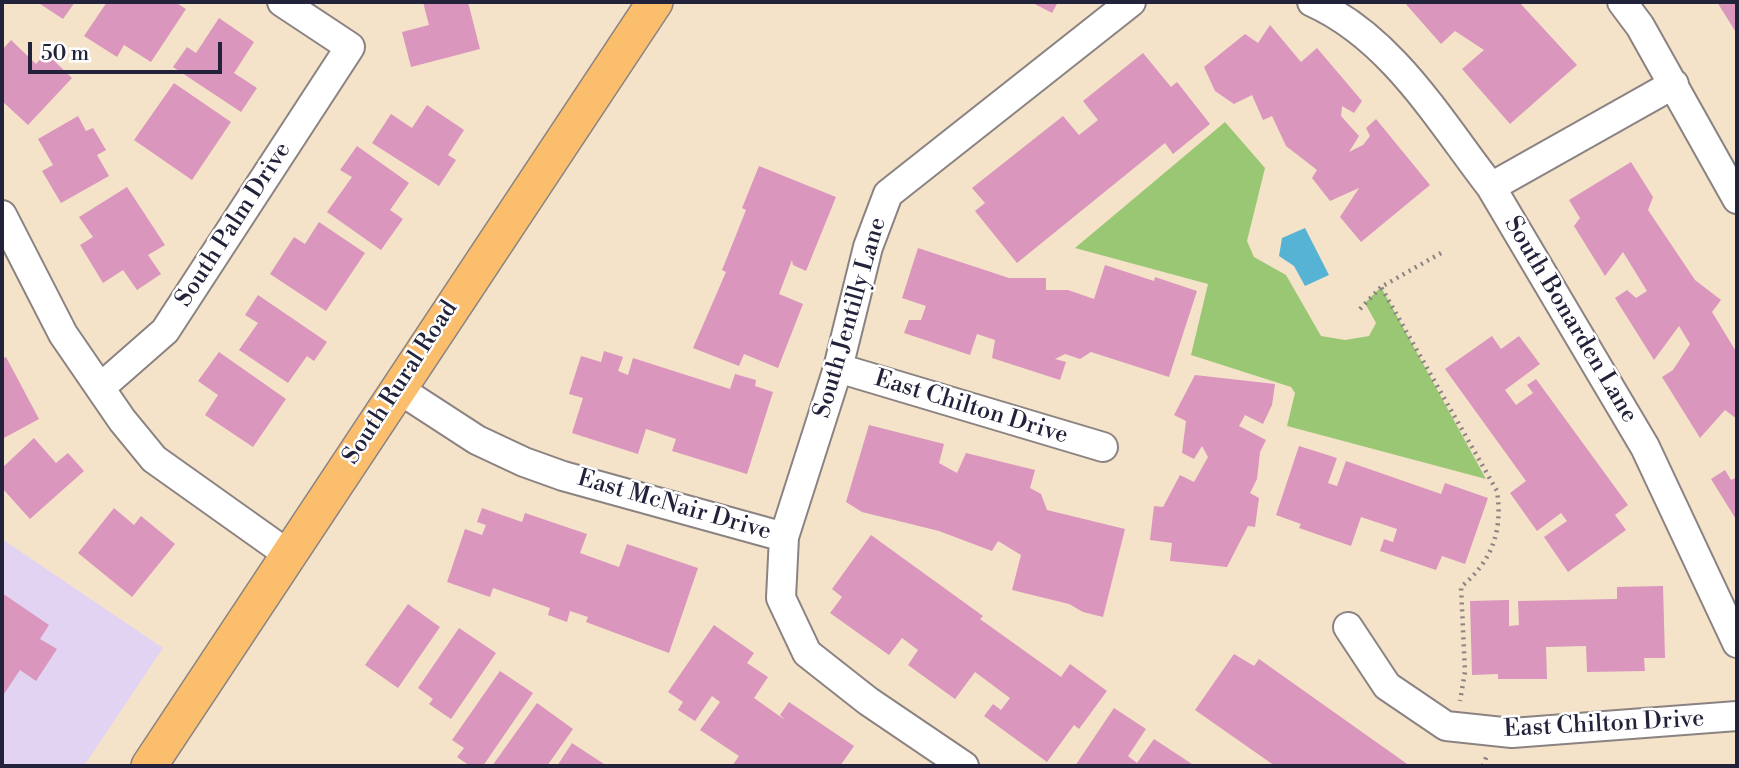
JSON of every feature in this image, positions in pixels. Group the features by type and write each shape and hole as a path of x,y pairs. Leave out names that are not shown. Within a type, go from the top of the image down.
{"main road":[{"name":"South Rural Road","path":"149,766 655,2"}],"street":[{"name":"South Palm Drive","path":"100,388 165,331 349,47 282,2"},
{"name":"South Jentilly Lane","path":"784,537 838,368 868,247 888,194 1131,2"},
{"path":"1311,2 1339,14 1390,55 1491,187"},
{"path":"1622,2 1674,84 1737,199"},
{"name":"South Bonarden Lane","path":"1674,84 1491,187 1645,447 1737,643"},
{"path":"2,215 63,334 121,420 154,458 289,555"},
{"name":"East Chilton Drive","path":"838,368 1103,447"},
{"name":"East McNair Drive","path":"397,388 477,440 524,461 564,476 784,537 781,598 807,653 868,701 964,766"},
{"name":"East Chilton Drive","path":"1348,627 1387,686 1451,726 1512,733 1737,716"}],"path":[{"path":"1360,309 1381,288 1441,253"},
{"path":"1381,288 1497,491 1500,509 1494,547 1473,576 1461,587 1465,672 1463,695 1451,726"}],"shaded area":[{"path":"2,539 163,648 84,766 2,766"}],"green space":[{"path":"1225,122 1265,168 1247,241 1254,257 1286,275 1321,336 1345,340 1369,336 1376,323 1365,303 1381,287 1486,479 1287,426 1295,393 1291,387 1191,355 1208,284 1075,248"}],"water":[{"path":"1305,228 1329,275 1305,286 1294,266 1279,256 1282,238"}],"building":[{"path":"37,2 75,2 63,19"},
{"path":"107,2 175,2 186,9 151,62 124,45 117,57 84,36"},
{"path":"423,2 468,2 480,49 411,67 402,32 429,25"},
{"path":"1031,2 1058,2 1052,13"},
{"path":"1404,2 1519,2 1577,65 1510,124 1462,69 1484,50 1455,31 1441,44"},
{"path":"1717,2 1737,2 1737,34"},
{"path":"219,18 254,42 234,73 257,88 241,112 173,67 187,47 196,53"},
{"path":"1270,25 1301,62 1317,48 1362,101 1354,113 1342,106 1341,116 1359,136 1349,152 1363,145 1370,136 1366,128 1376,119 1430,185 1361,242 1340,217 1359,188 1330,201 1312,178 1317,170 1286,146 1272,116 1263,120 1252,95 1234,104 1215,91 1204,67 1245,34 1258,43"},
{"path":"11,40 36,64 46,53 72,78 28,125 2,101 2,50"},
{"path":"1143,53 1171,87 1177,82 1210,124 1173,154 1165,143 1017,263 975,211 985,203 972,188 1063,116 1079,135 1098,120 1083,101"},
{"path":"174,83 231,122 192,180 134,140"},
{"path":"427,105 464,130 448,155 456,160 439,186 372,143 391,114 412,128"},
{"path":"78,116 86,131 93,128 106,150 97,155 109,176 61,203 42,171 53,165 38,139"},
{"path":"357,146 409,183 390,210 403,219 381,250 327,212 352,177 340,170"},
{"path":"1631,162 1653,197 1648,210 1695,280 1721,300 1712,312 1737,353 1737,419 1725,410 1700,438 1662,377 1673,370 1690,344 1679,326 1654,360 1615,298 1627,290 1636,298 1647,291 1623,252 1605,276 1574,226 1580,218 1569,200"},
{"path":"759,166 836,197 806,271 793,265 792,260 779,294 803,304 778,368 744,354 739,366 693,348 726,272 722,270 746,210 742,208"},
{"path":"127,187 165,245 148,255 161,274 137,290 123,270 103,283 80,245 93,237 79,217"},
{"path":"319,222 365,253 326,311 270,274 294,237 305,244"},
{"path":"918,248 1009,278 1046,278 1046,290 1068,290 1094,299 1105,265 1197,291 1169,377 1091,352 1080,359 1065,354 1055,359 1066,362 1060,380 992,358 995,340 977,334 970,355 904,333 909,320 921,320 926,306 902,298"},
{"path":"258,295 327,342 314,361 307,356 288,383 239,350 258,323 245,315"},
{"path":"1492,336 1501,349 1519,336 1540,364 1505,390 1516,405 1533,393 1527,385 1536,379 1628,505 1615,515 1626,530 1568,572 1544,537 1567,521 1561,513 1537,531 1510,493 1526,481 1445,369"},
{"path":"604,351 623,357 618,371 628,375 633,358 730,389 735,374 756,380 755,386 773,392 747,474 672,451 676,439 646,429 638,454 572,433 583,398 569,394 581,356 601,362"},
{"path":"219,352 286,399 253,447 205,415 218,395 198,381"},
{"path":"6,357 39,419 2,439 2,359"},
{"path":"1195,375 1275,384 1272,405 1263,424 1245,415 1239,426 1266,440 1260,452 1257,479 1250,493 1259,498 1255,527 1248,526 1227,567 1170,561 1172,543 1150,540 1154,506 1163,507 1180,475 1194,482 1208,457 1202,446 1194,459 1182,453 1186,421 1174,415"},
{"path":"869,425 944,444 939,463 957,473 966,453 1035,470 1030,488 1041,494 1047,510 1125,529 1103,617 1083,612 1069,604 1012,590 1021,555 998,541 992,551 939,531 862,512 846,502"},
{"path":"34,438 56,463 68,453 84,471 30,519 2,488 2,468"},
{"path":"1299,446 1337,458 1328,483 1337,486 1346,461 1441,494 1445,483 1488,498 1465,564 1442,556 1436,570 1380,551 1384,539 1393,542 1397,529 1361,517 1351,546 1299,528 1301,524 1276,515"},
{"path":"1725,470 1731,480 1737,477 1737,521 1711,479"},
{"path":"114,508 134,525 141,516 175,544 132,597 78,553"},
{"path":"482,508 522,522 525,513 587,534 580,553 619,567 627,544 698,568 669,653 586,622 588,617 570,611 567,622 548,615 550,608 493,588 490,597 447,582 465,529 482,535 486,525 477,522"},
{"path":"871,535 983,616 980,619 1061,677 1070,664 1107,691 1079,729 1074,725 1047,762 984,716 993,704 1001,710 1010,698 975,672 955,699 908,665 918,650 902,638 889,655 830,613 842,597 832,589"},
{"path":"1663,586 1665,658 1644,658 1645,671 1587,672 1586,646 1546,647 1547,679 1498,679 1498,674 1472,675 1470,601 1509,600 1509,626 1519,625 1518,601 1617,599 1617,587"},
{"path":"2,593 49,625 40,639 57,649 36,681 20,670 2,697"},
{"path":"408,604 440,627 398,688 365,665"},
{"path":"714,625 754,653 747,663 768,677 754,698 785,720 780,715 789,702 854,746 840,766 732,766 739,756 700,730 720,702 712,696 695,721 678,710 683,702 668,692"},
{"path":"459,628 496,653 451,719 429,704 433,699 418,688"},
{"path":"1234,654 1254,666 1259,659 1410,766 1275,766 1195,710"},
{"path":"500,671 533,693 483,766 470,766 457,757 464,748 452,740"},
{"path":"537,703 573,729 547,766 492,766"},
{"path":"1114,708 1146,729 1128,756 1137,763 1154,739 1195,766 1075,766"},
{"path":"572,743 607,766 557,766"}]}
